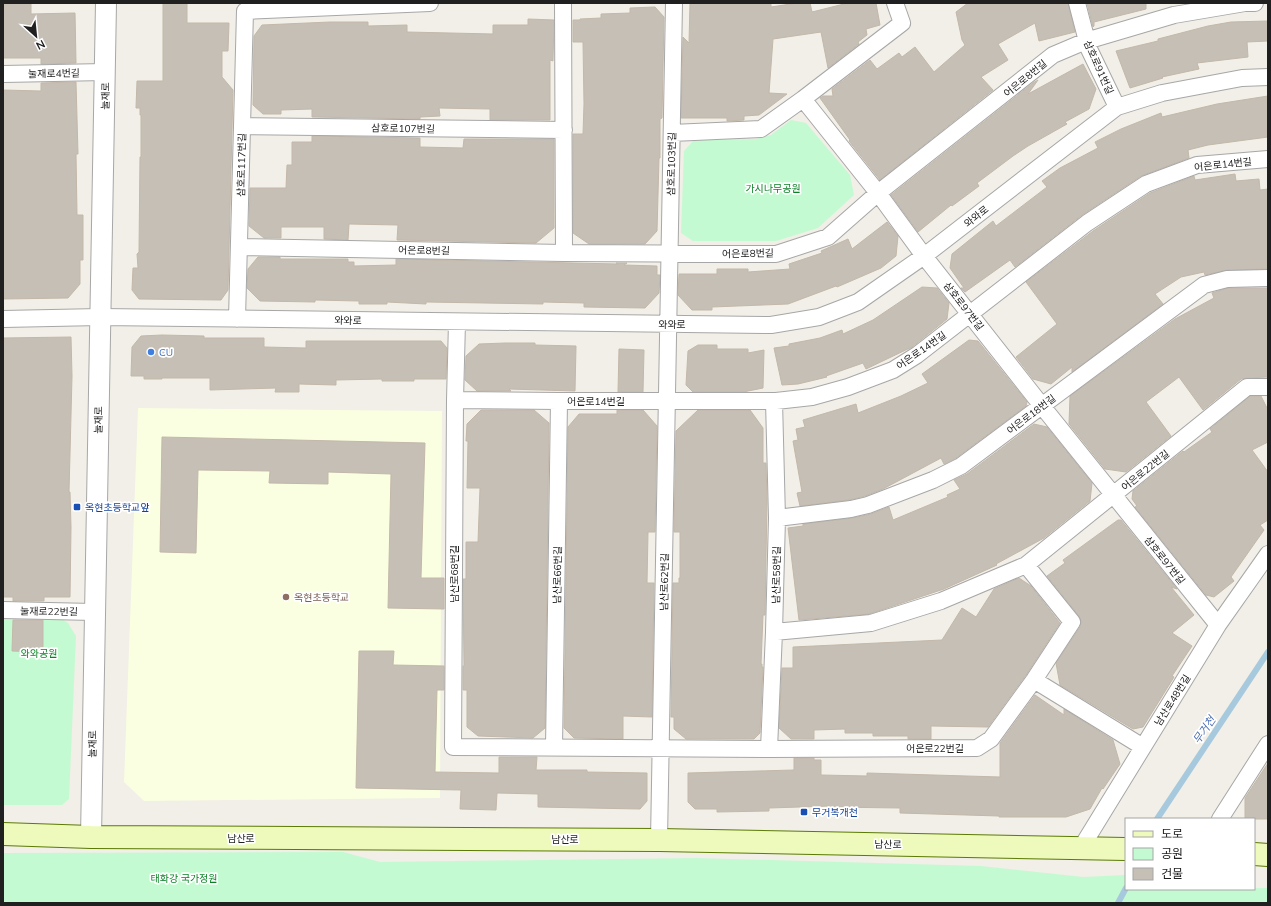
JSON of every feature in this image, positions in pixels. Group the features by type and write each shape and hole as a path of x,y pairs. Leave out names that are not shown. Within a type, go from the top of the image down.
{"main road":[{"name":"남산로","path":"3,834 91,837 659,840 1125,849"},
{"path":"1255,854 1268,855"}],"street":[{"name":"눌재로","path":"91,837 106,3"},
{"name":"삼호로117번길","path":"237,319 245,11 430,3"},
{"path":"563,3 564,253"},
{"name":"삼호로103번길","path":"668,324 674,3"},
{"path":"672,133 761,129 803,99 902,22 895,3"},
{"name":"삼호로91번길","path":"1077,3 1088,49 1117,107"},
{"name":"어은로8번길","path":"239,247 564,253 776,254 828,237 878,193 1053,55 1086,41 1174,15 1245,3 1255,3"},
{"name":"눌재로4번길","path":"3,74 105,72"},
{"name":"와와로","path":"3,319 100,317 770,325 820,317 858,302 924,256 1117,107 1162,93 1242,78 1268,77"},
{"name":"삼호로97번길","path":"803,99 878,193 924,256 1042,406 1218,625"},
{"name":"삼호로107번길","path":"242,126 564,130"},
{"name":"어은로14번길","path":"455,400 774,401 812,397 840,389 870,380 893,370 917,355 1087,223 1146,184 1197,165 1268,159"},
{"name":"어은로18번길","path":"777,518 851,509 933,480 961,466 1204,285 1227,279 1268,278"},
{"name":"남산로68번길","path":"454,747 455,400 457,322"},
{"name":"남산로62번길","path":"659,840 668,324"},
{"name":"어은로22번길","path":"774,632 871,623 941,601 1026,564 1114,496 1247,387 1268,387"},
{"name":"남산로66번길","path":"554,748 559,401"},
{"name":"남산로58번길","path":"769,749 777,518 774,401"},
{"name":"남산로48번길","path":"1081,848 1218,625 1268,554"},
{"name":"어은로22번길","path":"454,747 661,749 977,748 991,739 1034,680 1072,622 1026,564"},
{"name":"눌재로22번길","path":"3,610 94,612"},
{"path":"1034,680 1143,747"},
{"path":"1221,818 1268,744"}],"shaded area":[{"name":"옥현초등학교","path":"138,408 442,411 440,798 144,801 124,782"}],"green space":[{"name":"가시나무공원","path":"791,120 806,123 850,175 854,195 818,228 776,241 693,241 681,233 684,151 694,140 756,139 771,135"},
{"name":"와와공원","path":"57,616 68,623 76,636 69,799 62,805 3,805 3,617"},
{"name":"태화강 국가정원","path":"343,852 380,862 696,858 981,866 1083,877 1125,875 1125,890 1255,890 1255,888 1268,888 1268,903 3,903 3,853"}],"building":[{"path":"3,3 31,3 31,14 75,13 76,63 41,64 41,58 3,58"},
{"path":"163,3 187,3 187,23 229,23 228,51 222,51 222,77 233,90 228,290 221,300 139,299 132,290 133,268 138,268 137,254 139,252 141,115 140,108 136,108 137,81 163,81"},
{"path":"690,3 771,3 771,7 797,3 810,3 812,12 848,3 876,3 880,25 866,29 867,35 858,42 859,44 828,68 821,32 773,39 769,93 787,94 759,115 744,116 744,120 727,121 727,118 681,118 683,37 689,43"},
{"path":"968,3 1068,3 1075,32 1039,41 1035,23 998,44 1008,60 981,77 993,90 880,180 849,141 850,140 820,98 823,96 833,96 832,89 870,60 877,69 899,53 902,57 915,47 934,72 965,45 962,40 956,12"},
{"path":"1087,3 1146,3 1146,9 1094,22 1093,27"},
{"path":"655,7 664,17 662,118 660,119 657,231 645,244 589,244 573,233 573,134 583,134 584,104 583,42 573,42 573,20 601,18 601,14 630,13 630,8"},
{"path":"528,19 554,20 553,61 550,60 550,120 490,120 490,109 439,108 440,116 420,117 420,119 312,117 312,109 281,110 281,114 263,114 253,105 254,36 262,25 368,22 368,26 407,25 407,32 493,34 493,25 528,25"},
{"path":"1268,21 1268,41 1247,42 1248,57 1197,63 1199,69 1162,77 1163,78 1130,88 1116,51 1158,41 1158,39 1208,26 1231,22"},
{"path":"1083,64 1096,89 1089,109 1065,122 1067,124 1013,156 977,183 979,186 952,206 951,205 918,232 891,195 1033,83 1038,80 1028,94"},
{"path":"76,82 78,154 76,154 77,215 83,215 83,260 80,260 80,284 68,298 3,299 3,90 41,91 41,83"},
{"path":"1268,96 1268,137 1208,145 1188,150 1189,158 1141,176 1082,215 1015,267 1010,260 965,292 961,288 964,288 950,268 952,254 993,221 996,226 1047,187 1042,181 1060,168 1098,148 1095,142 1121,129 1161,113 1162,117 1217,104"},
{"path":"312,136 420,138 420,147 463,148 464,139 554,139 554,228 536,243 397,240 398,225 349,224 348,240 324,239 324,227 281,227 281,238 264,238 249,226 250,188 286,188 287,165 292,165 292,142 312,142"},
{"path":"1235,174 1236,181 1259,179 1260,190 1268,189 1268,269 1227,270 1205,275 1204,272 1181,277 1155,294 1163,304 1072,372 1072,367 1051,384 1033,379 1016,357 1057,324 1026,282 1093,231 1150,193 1194,176 1195,180"},
{"path":"887,222 898,236 896,256 881,268 837,287 836,286 788,304 712,307 712,310 692,310 678,295 679,274 717,274 717,269 748,269 748,272 790,269 789,264 822,253 821,251 848,239 852,249"},
{"path":"258,257 280,257 280,259 348,259 348,262 354,262 354,266 396,265 396,259 627,263 624,265 657,266 657,275 660,275 659,293 645,308 584,307 584,303 543,302 543,304 426,302 426,304 387,302 387,304 359,304 359,301 260,301 247,288 248,269"},
{"path":"922,287 937,288 949,303 947,319 912,347 866,369 863,363 826,376 827,377 798,384 782,385 774,348 789,346 789,344 820,338 842,330 843,334 873,320"},
{"path":"1228,288 1268,288 1268,377 1241,379 1203,410 1179,377 1146,402 1171,436 1126,472 1105,469 1069,424 1070,396 1175,319 1214,298 1212,293"},
{"path":"141,336 204,336 204,338 264,338 264,347 306,348 306,341 441,341 447,348 446,379 414,379 414,381 382,381 382,379 336,380 336,385 299,384 299,392 275,392 276,388 210,390 210,378 144,379 144,376 131,376 132,347"},
{"path":"71,337 72,376 69,492 71,527 70,597 44,597 44,601 13,601 13,597 3,597 3,338"},
{"path":"969,340 978,341 1027,402 1026,406 956,458 944,464 941,458 883,489 865,496 849,500 800,506 797,493 802,492 793,441 798,440 796,429 805,427 803,420 856,404 858,413 901,396 928,383 922,374"},
{"path":"535,343 535,345 576,346 575,391 509,389 511,391 477,391 465,380 466,356 479,344"},
{"path":"698,345 717,345 717,349 748,349 748,353 764,350 763,388 743,392 693,392 686,385 688,351"},
{"path":"619,349 644,350 643,392 618,392"},
{"path":"1250,396 1261,396 1268,410 1268,442 1252,450 1268,472 1268,520 1260,525 1264,530 1231,577 1234,581 1214,597 1206,595 1135,507 1137,506 1132,499 1133,491 1183,451 1184,452 1212,432 1210,429"},
{"path":"481,410 534,410 549,423 545,728 533,738 478,736 467,727 467,690 463,690 463,579 466,579 466,542 478,542 480,488 467,488 468,441 466,441 467,424"},
{"path":"617,410 643,410 657,426 655,532 648,532 647,583 654,583 652,717 623,716 623,739 574,738 564,728 568,427 579,414 617,414"},
{"path":"698,410 750,410 763,428 763,463 766,463 767,502 765,615 763,615 761,664 763,667 760,733 754,739 686,739 674,729 674,717 671,717 673,583 679,583 680,578 680,532 674,532 676,431"},
{"path":"1034,424 1047,427 1092,483 1090,501 1044,538 996,564 997,565 944,589 869,614 799,620 788,528 803,526 803,524 853,518 871,514 889,507 893,520 948,497 947,495 960,489 954,480 967,474"},
{"path":"162,437 425,443 421,578 444,578 444,609 388,608 391,474 328,472 328,484 269,483 270,471 198,470 196,553 160,552"},
{"path":"1118,520 1121,520 1177,589 1171,587 1194,615 1172,633 1192,646 1172,676 1174,677 1143,727 1133,729 1060,685 1056,663 1080,627 1081,621 1079,616 1047,576 1065,563 1063,560"},
{"path":"1019,578 1031,586 1060,623 1026,675 988,727 931,726 931,739 908,739 908,736 873,736 873,733 845,733 845,729 814,730 814,739 791,739 779,728 782,668 793,668 793,647 942,640 962,608 976,617 994,589"},
{"path":"13,620 43,620 43,652 12,651"},
{"path":"359,651 394,651 393,665 444,666 444,690 437,690 435,772 499,773 499,757 537,757 536,770 587,770 587,772 647,773 647,801 640,809 538,807 538,794 497,793 496,810 460,809 461,790 356,788"},
{"path":"1035,695 1064,715 1064,709 1113,740 1120,764 1103,789 1102,788 1090,809 1066,817 999,817 900,813 900,808 830,806 769,808 769,811 717,812 717,809 695,809 688,802 688,773 794,770 794,758 814,758 814,760 821,760 821,775 867,776 867,773 1000,777 1000,743"},
{"path":"1268,763 1268,819 1245,818 1245,798"}],"waterway":[{"name":"무거천","path":"1158,818 1268,652"},
{"name":"무거천","path":"1118,903 1125,890"}],"place":[{"name":"CU","path":"151,352"},
{"name":"옥현초등학교앞","path":"77,507"},
{"name":"옥현초등학교","path":"286,597"},
{"name":"무거복개천","path":"804,812"}]}
